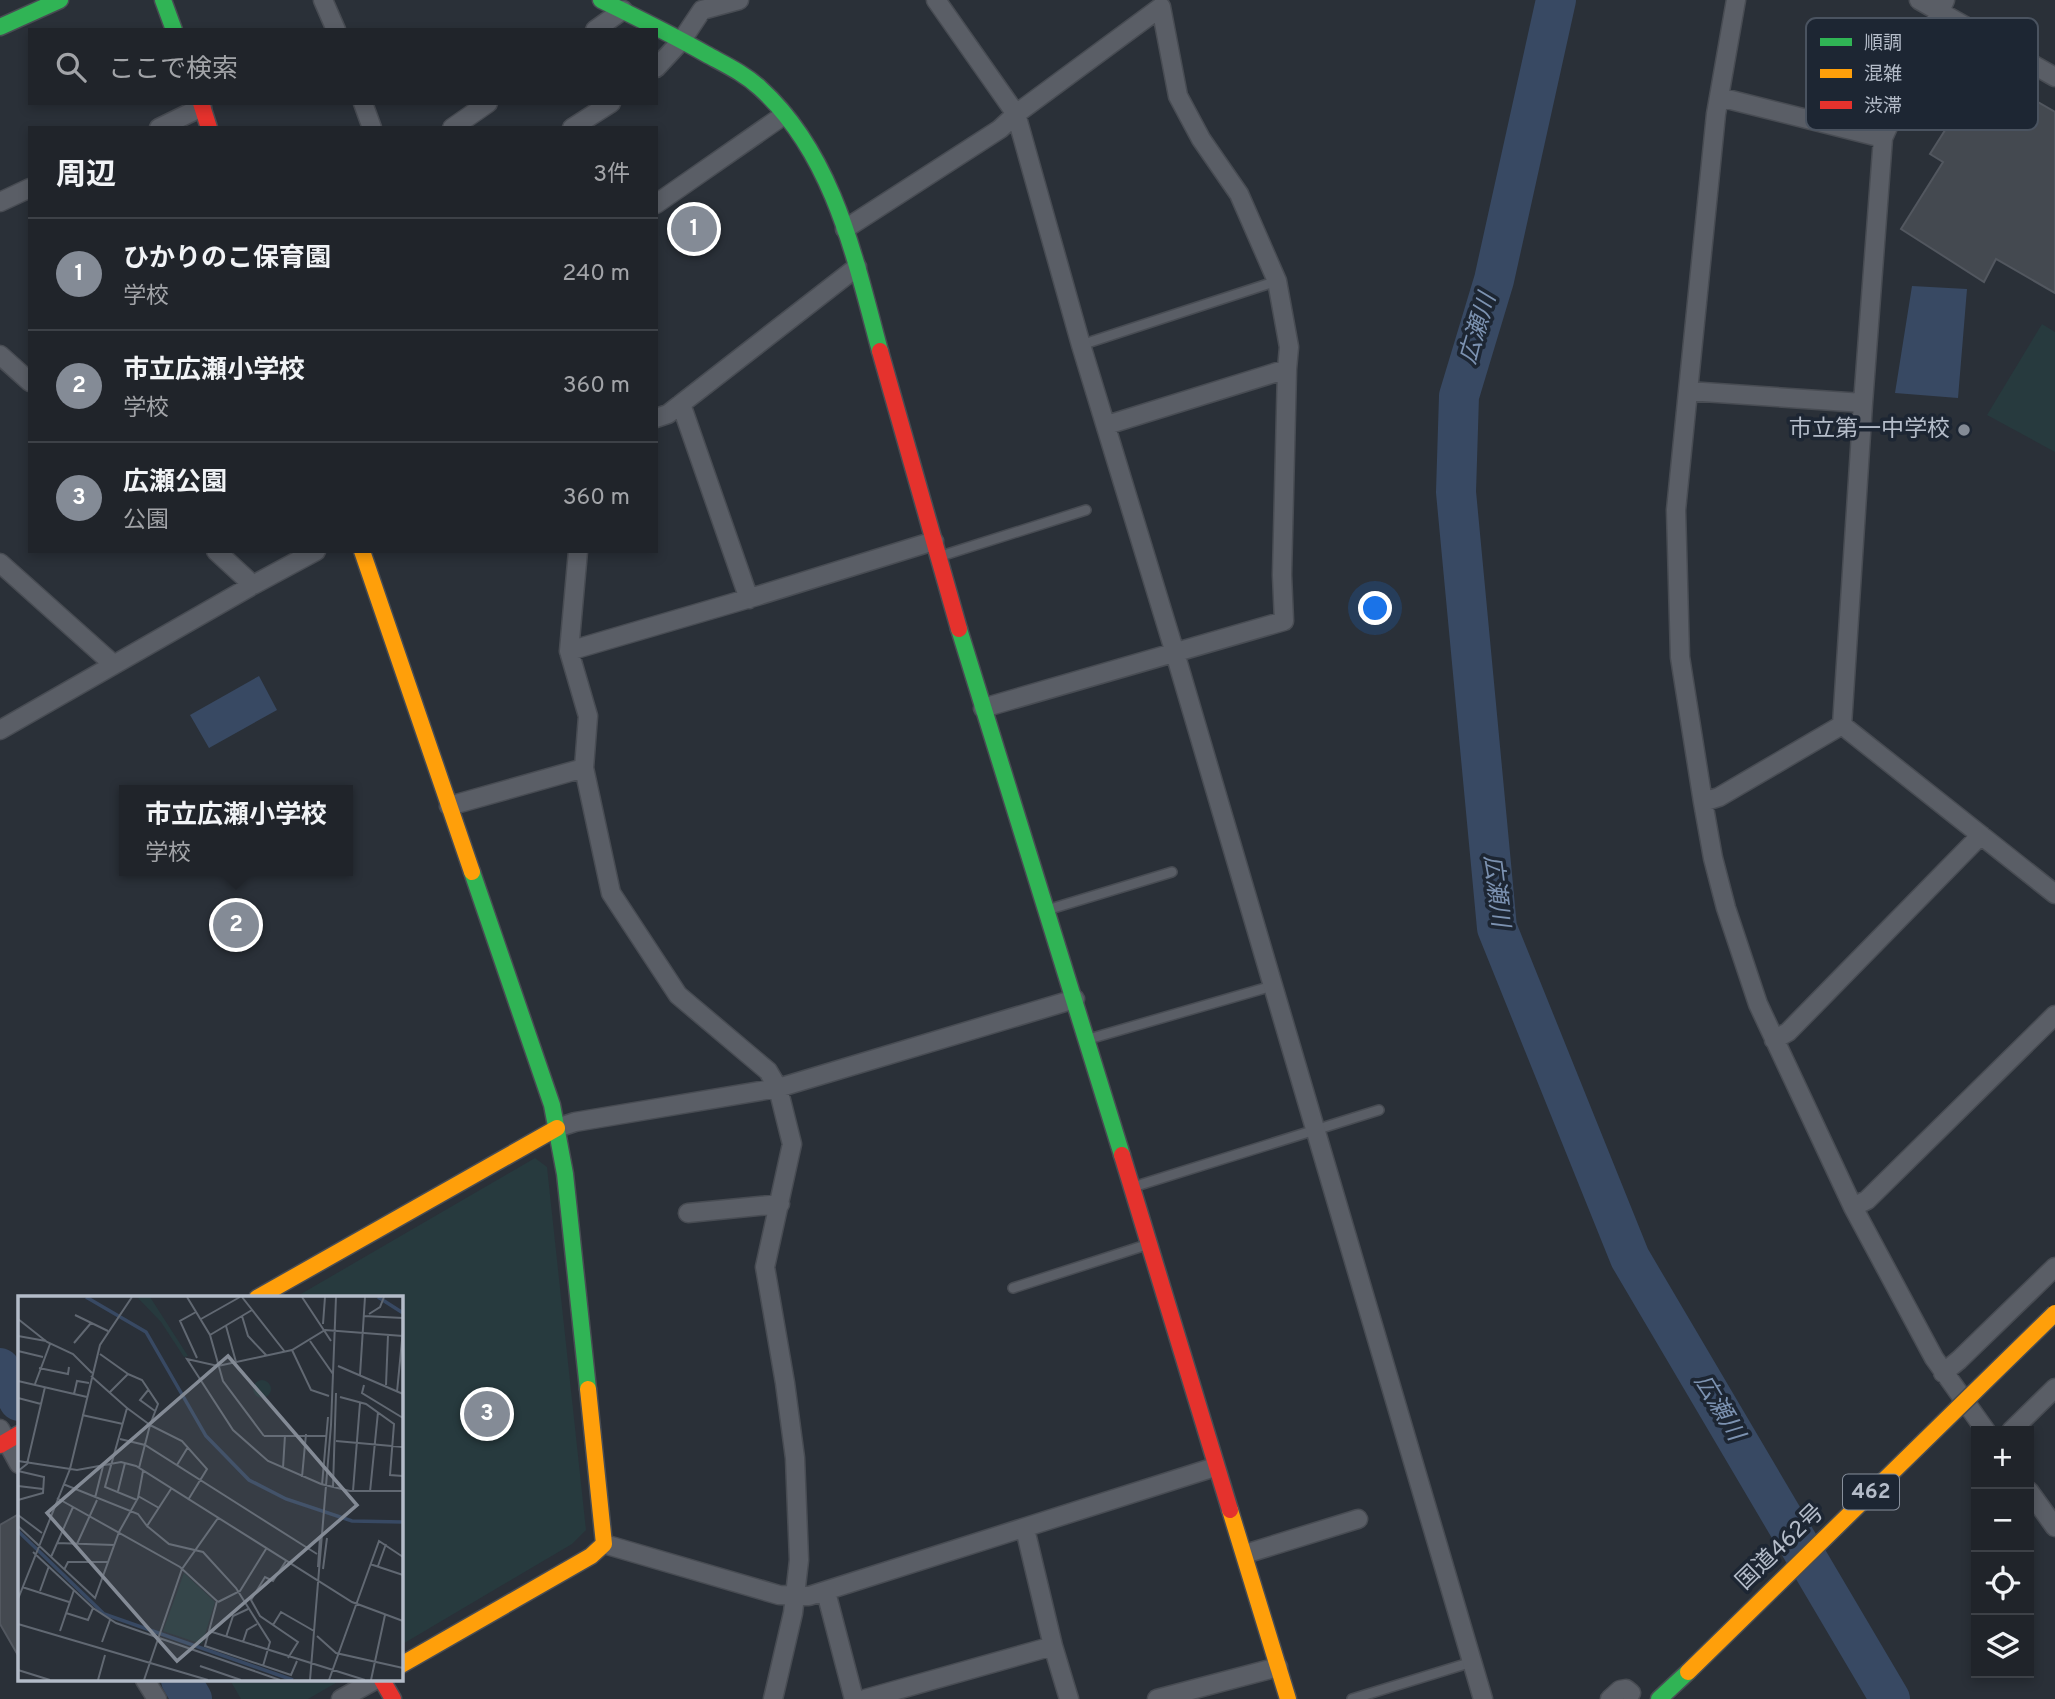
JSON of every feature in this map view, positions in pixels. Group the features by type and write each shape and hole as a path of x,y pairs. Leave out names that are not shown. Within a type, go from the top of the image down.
{"main road":[{"path":"0,27 60,0"},
{"path":"163,0 173,28"},
{"path":"601,0 682,40 733,69 759,88 784,115 817,162 834,197 857,267 983,708 1075,999 1288,1699"},
{"path":"201,105 208,126"},
{"path":"363,553 552,1105 566,1188 604,1544 591,1556 402,1664"},
{"path":"261,1296 557,1128"},
{"name":"国道462号","path":"1660,1699 2055,1313"},
{"path":"1966,1429 1986,1410"},
{"path":"383,1682 393,1699"}],"street":[{"path":"323,0 335,28"},
{"path":"658,66 682,40 702,10 738,0"},
{"path":"936,0 1016,114 1081,345 1175,653 1483,1699"},
{"path":"1736,0 1719,97 1676,510 1680,657 1703,802 1713,858 1726,908 1758,1004 1774,1040 1853,1207 1943,1373 1982,1426"},
{"path":"1919,0 1942,6 1961,18"},
{"path":"845,229 1000,129 1016,114 1165,2 1178,96 1201,139 1239,194 1277,281 1289,347 1282,575 1284,621 983,708"},
{"path":"597,28 623,10"},
{"path":"2038,66 2055,77"},
{"path":"1719,97 1806,119"},
{"path":"163,126 201,105"},
{"path":"364,105 371,126"},
{"path":"455,126 485,105"},
{"path":"575,126 608,105"},
{"path":"658,203 784,115"},
{"path":"1851,130 1883,138"},
{"path":"1842,725 1863,402 1883,138 1887,130"},
{"path":"0,202 28,189"},
{"path":"658,417 668,414 857,267"},
{"path":"0,355 22,365"},
{"path":"1107,425 1287,369"},
{"path":"1688,391 1863,402"},
{"path":"681,404 749,599"},
{"path":"569,651 936,549"},
{"path":"218,553 253,584"},
{"path":"0,730 253,584 312,553"},
{"path":"578,553 569,651 589,716 584,768 611,893 678,995 768,1071 778,1088 792,1133 780,1204 765,1267 795,1458 799,1560 793,1613 773,1699"},
{"path":"0,563 113,664"},
{"path":"1703,802 1720,797 1842,725"},
{"path":"1842,725 2055,894"},
{"path":"449,806 584,768"},
{"path":"1774,1040 1788,1032 1981,835"},
{"path":"557,1128 575,1122 778,1088 1075,999"},
{"path":"1853,1207 1867,1200 2055,1014"},
{"path":"688,1213 780,1204"},
{"path":"1943,1373 2055,1267"},
{"path":"2016,1426 2055,1388"},
{"path":"8,1437 18,1462"},
{"path":"604,1544 779,1595 794,1597 826,1592 1216,1467"},
{"path":"2034,1498 2055,1527"},
{"path":"1245,1554 1358,1519"},
{"path":"1025,1529 1053,1646 1069,1699"},
{"path":"826,1592 854,1699"},
{"path":"865,1699 1053,1646"},
{"path":"1157,1699 1278,1667"},
{"path":"146,1682 157,1699"},
{"path":"341,1699 371,1682"},
{"path":"1610,1699 1620,1690 1626,1689 1631,1693"}],"lane":[{"path":"1081,345 1277,281"},
{"path":"936,549 1086,510"},
{"path":"1046,911 1172,872"},
{"path":"1086,1040 1272,986"},
{"path":"1131,1188 1379,1110"},
{"path":"1013,1288 1148,1245"},
{"path":"1352,1699 1472,1662"}],"green space":[{"path":"2042,324 2055,332 2055,452 1987,415"},
{"path":"535,1158 547,1167 586,1530 572,1544 402,1644 402,1296 297,1296"},
{"path":"231,1682 338,1682 308,1699 241,1699"}],"water":[{"path":"1912,286 1967,289 1958,398 1895,393"},
{"path":"259,676 277,710 209,748 190,715"}],"building":[{"path":"2038,102 2055,112 2055,293 1996,259 1984,282 1901,229 1943,162 1930,154 1945,130 2038,130"},
{"path":"18,1515 18,1655 0,1624 0,1525"}],"waterway":[{"name":"広瀬川","path":"1556,0 1494,280 1459,396 1456,492 1497,928 1630,1258 1890,1699"},
{"path":"0,1368 18,1399"},
{"path":"182,1682 192,1699"}],"traffic: fast":[{"path":"0,27 60,0"},
{"path":"163,0 173,28"},
{"path":"601,0 657,28"},
{"path":"658,28 741,73 754,83 785,115 806,144 824,176 851,245 880,351"},
{"path":"959,629 1122,1155"},
{"path":"472,872 552,1105 565,1174 588,1389"},
{"path":"1659,1699 1688,1672"}],"traffic: slow":[{"path":"363,553 472,872"},
{"path":"261,1296 557,1128"},
{"path":"1688,1672 2055,1313"},
{"path":"402,1664 591,1556 604,1544 588,1389"},
{"path":"1230,1510 1288,1699"}],"traffic: jam":[{"path":"202,105 208,126"},
{"path":"880,351 959,629"},
{"path":"1122,1155 1230,1510"},
{"path":"0,1445 18,1435"},
{"path":"383,1682 393,1699"}],"place":[{"name":"ひかりのこ保育園","path":"694,229"},
{"name":"市立第一中学校","path":"1964,430"},
{"name":"市立広瀬小学校","path":"236,925"},
{"name":"広瀬公園","path":"487,1414"}]}
